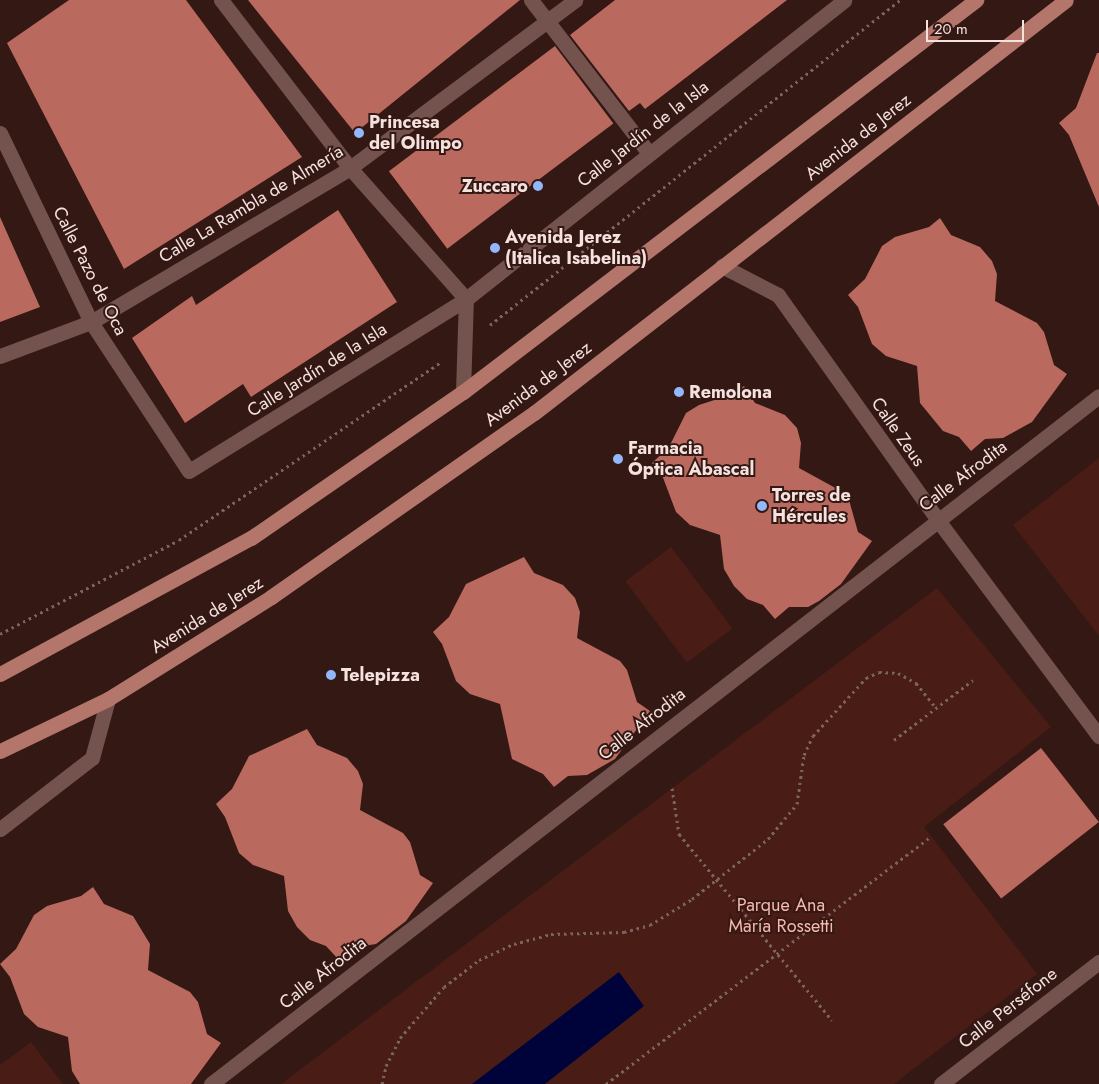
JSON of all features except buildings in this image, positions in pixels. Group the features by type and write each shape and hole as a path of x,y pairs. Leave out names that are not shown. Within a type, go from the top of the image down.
{"main road":[{"name":"Avenida de Jerez","path":"0,674 251,538 463,392 976,0"},
{"name":"Avenida de Jerez","path":"0,751 108,699 271,597 526,418 1066,0"}],"street":[{"path":"221,0 350,168 466,300 463,392"},
{"path":"531,0 649,153"},
{"name":"Calle La Rambla de Almería","path":"0,356 91,322 350,168 575,0"},
{"name":"Calle Jardín de la Isla","path":"189,472 466,300 840,1"},
{"name":"Calle Pazo de Oca","path":"0,133 91,322 189,472"},
{"name":"Calle Zeus","path":"722,266 778,295 937,518 1099,736"},
{"name":"Calle Afrodita","path":"211,1084 937,518 1099,396"},
{"path":"0,829 92,758 108,699"},
{"name":"Calle Perséfone","path":"940,1084 1099,962"}],"path":[{"path":"483,330 900,0"},
{"path":"0,634 179,540 448,356"},
{"path":"382,1084 386,1066 400,1038 444,987 479,960 514,944 552,934 624,932 650,925 717,879 788,818 796,804 804,755 813,736 866,678 879,672 898,673 916,683 936,708"},
{"path":"894,740 973,680"},
{"path":"672,788 679,834 832,1020"},
{"path":"606,1084 930,837"}],"green space":[{"path":"1099,458 1099,636 1013,525"},
{"path":"671,547 732,628 687,663 625,581"},
{"name":"Parque Ana María Rossetti","path":"937,588 1051,727 924,827 1037,974 894,1084 281,1084"},
{"path":"31,1042 63,1084 0,1084 0,1065"}],"shaded area":[{"path":"619,972 644,1006 545,1084 472,1084"}],"place":[{"name":"Princesa del Olimpo","path":"359,133"},
{"name":"Zuccaro","path":"538,186"},
{"name":"Avenida Jerez (Italica Isabelina)","path":"495,248"},
{"name":"Remolona","path":"679,392"},
{"name":"Farmacia Óptica Abascal","path":"618,459"},
{"name":"Torres de Hércules","path":"762,506"},
{"name":"Telepizza","path":"331,675"}]}
